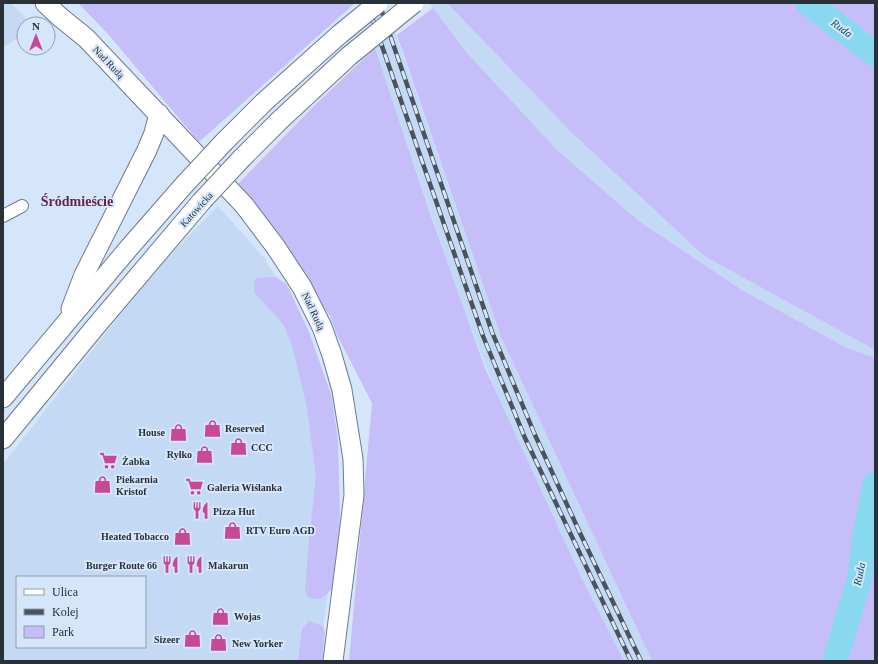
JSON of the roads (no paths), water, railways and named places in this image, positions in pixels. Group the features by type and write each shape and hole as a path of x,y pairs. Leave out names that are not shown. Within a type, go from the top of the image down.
{"main road":[{"name":"Nad Rudą","path":"45,3 86,38"},
{"name":"Nad Rudą","path":"59,3 86,38 244,205 275,246 302,287 322,327 342,390 353,459 354,487 333,661"},
{"path":"3,398 184,185 224,142 264,102 340,34 378,3"},
{"name":"Katowicka","path":"3,439 96,326 202,202 242,158 280,120 350,56 414,3"},
{"path":"66,323 84,275 147,150 154,133 159,114"}],"street":[{"path":"3,216 22,206"}],"waterway":[{"name":"Ruda","path":"808,3 875,54"},
{"name":"Ruda","path":"835,661 860,577 865,534 875,485"}],"railway":[{"path":"367,3 483,336 525,438 631,661"},
{"path":"379,3 492,332 535,435 641,661"}],"place":[{"name":"Reserved","path":"212,428"},
{"name":"House","path":"178,432"},
{"name":"CCC","path":"238,447"},
{"name":"Ryłko","path":"205,454"},
{"name":"Żabka","path":"109,461"},
{"name":"Piekarnia Kristof","path":"103,485"},
{"name":"Galeria Wiślanka","path":"194,487"},
{"name":"Pizza Hut","path":"200,511"},
{"name":"RTV Euro AGD","path":"233,530"},
{"name":"Heated Tobacco","path":"182,536"},
{"name":"Burger Route 66","path":"170,565"},
{"name":"Makarun","path":"195,565"},
{"name":"Wojas","path":"221,616"},
{"name":"Sizeer","path":"193,639"},
{"name":"New Yorker","path":"219,643"}],"district":[{"name":"Śródmieście","path":"77,201"}]}
